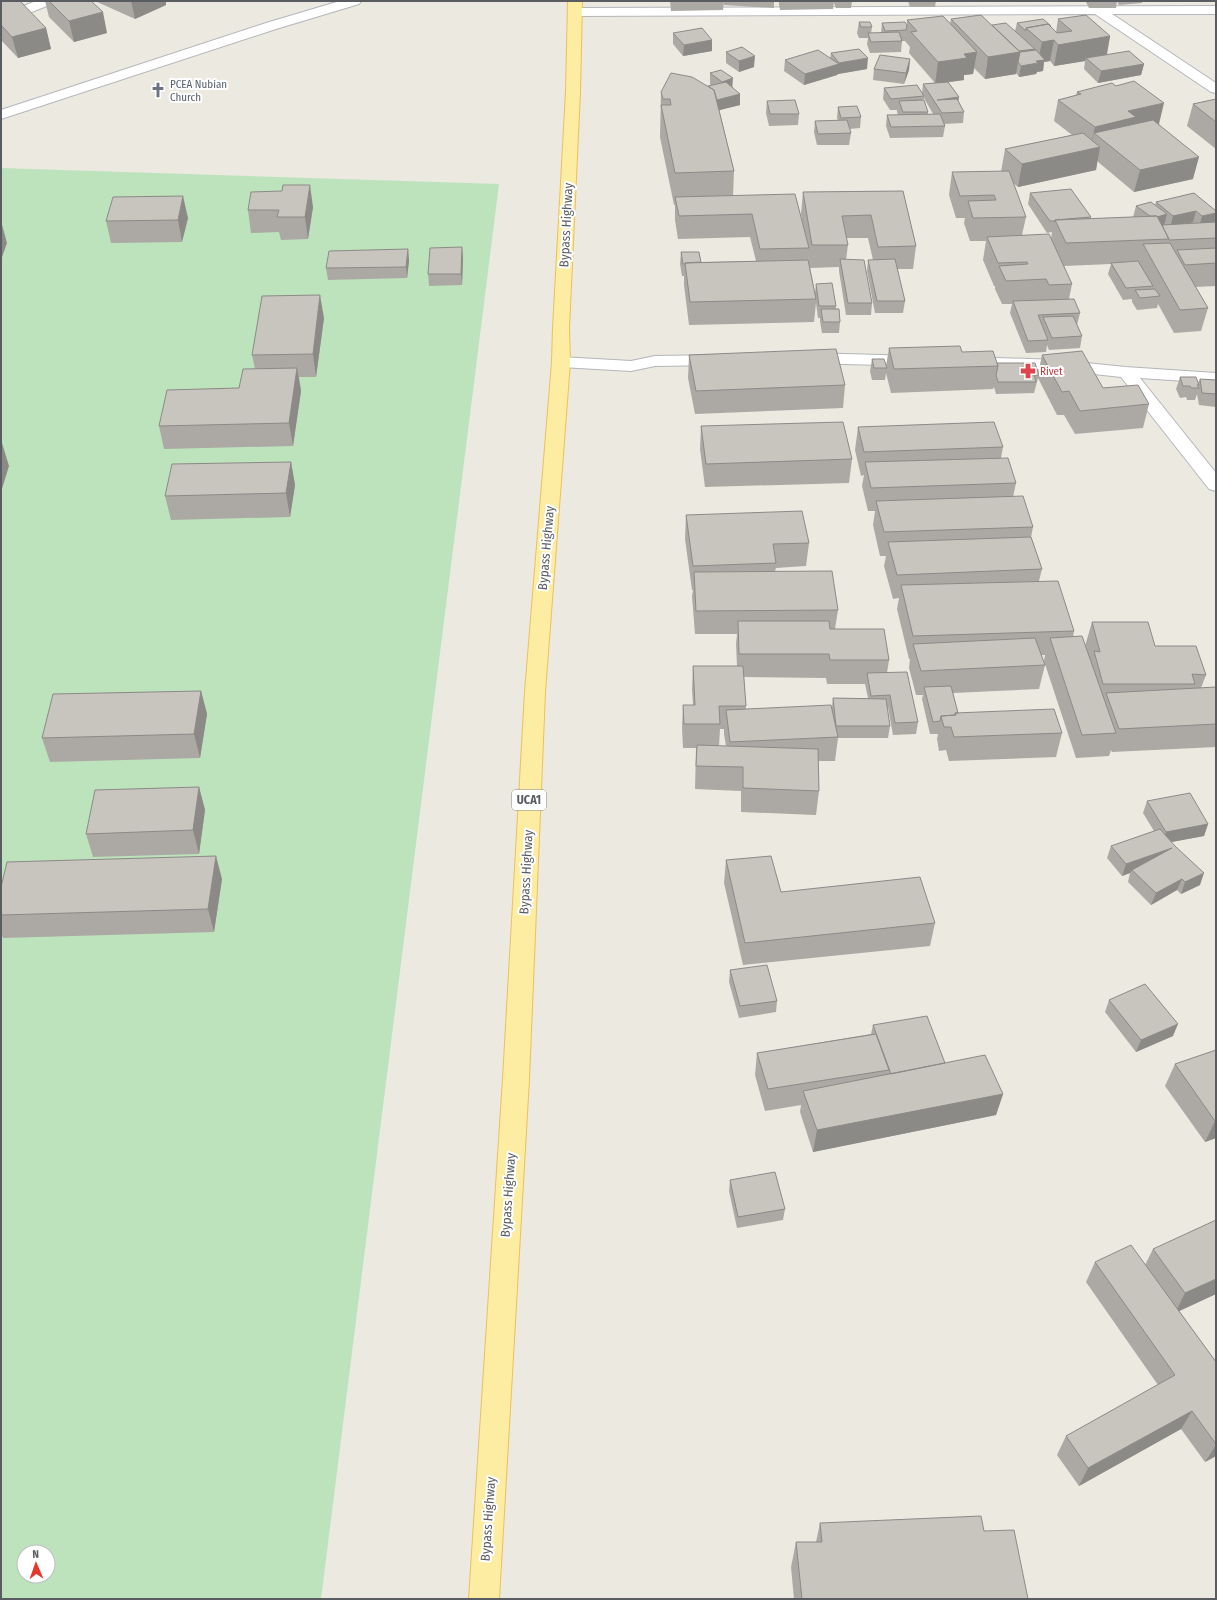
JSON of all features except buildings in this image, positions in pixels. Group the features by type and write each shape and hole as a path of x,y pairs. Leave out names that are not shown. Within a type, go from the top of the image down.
{"main road":[{"name":"Bypass Highway","path":"484,1599 515,1086 535,692 561,362 575,6"}],"street":[{"path":"1,20 47,1"},
{"path":"1,115 264,28 354,1"},
{"path":"575,6 1100,12 1216,10"},
{"path":"1100,12 1216,89"},
{"path":"789,358 1058,364 1125,372 1216,378"},
{"path":"561,362 631,366 655,361 734,360"},
{"path":"1125,372 1216,485"}],"green space":[{"path":"1,168 499,184 321,1599 1,1599"}],"place":[{"name":"PCEA Nubian Church","path":"158,90"},
{"name":"Rivet","path":"1028,371"}]}
